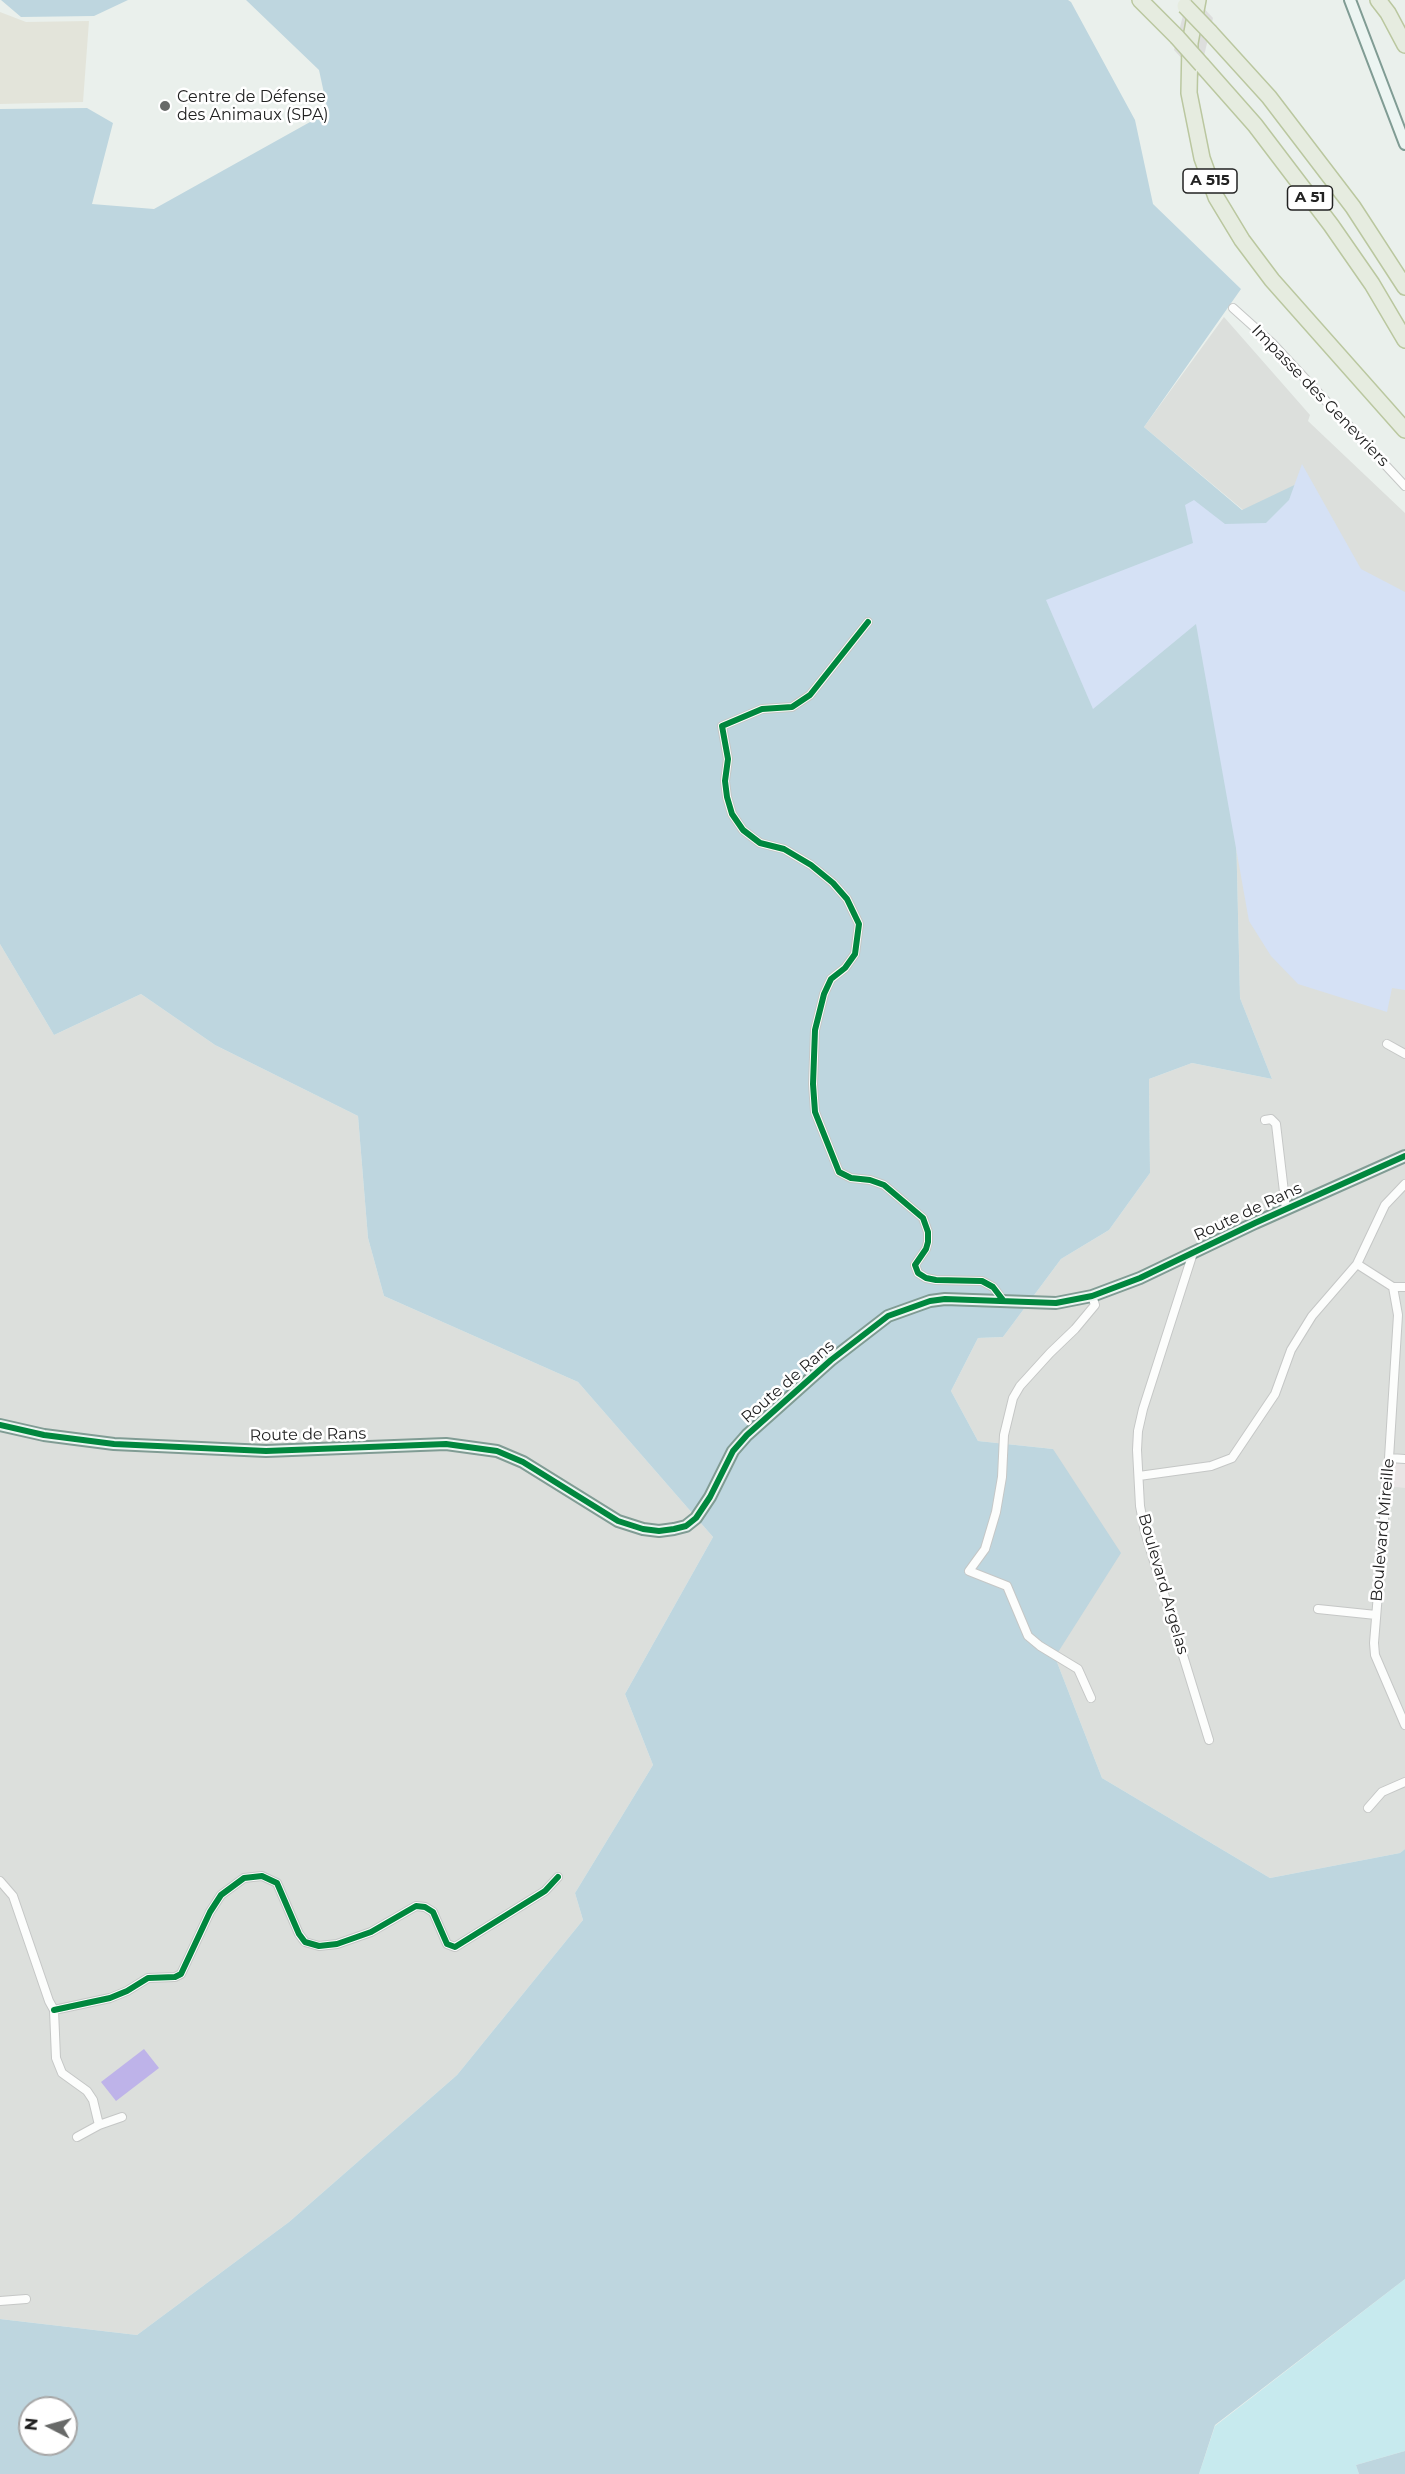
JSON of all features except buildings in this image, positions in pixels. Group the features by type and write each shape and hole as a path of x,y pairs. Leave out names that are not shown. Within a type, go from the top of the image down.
{"highway":[{"name":"A 51","path":"1140,0 1177,37 1255,125 1331,225 1372,284 1405,340"},
{"path":"1378,0 1388,13 1405,45"},
{"name":"A 51","path":"1189,1 1210,32 1269,97 1353,207 1405,286"},
{"name":"A 515","path":"1189,1 1193,29 1188,76 1193,121 1208,178 1222,208 1242,240 1272,280 1405,430"}],"street":[{"path":"1350,0 1405,144"},
{"name":"Impasse des Genevriers","path":"1233,308 1272,343 1405,486"},
{"path":"868,622 810,695 792,707 762,709 722,726 728,759 725,781 727,797 732,814 743,830 760,843 784,849 811,865 833,883 847,899 859,924 855,954 845,968 831,979 824,994 815,1030 813,1084 815,1112 839,1172 851,1178 870,1180 884,1185 923,1218 928,1232 928,1242 915,1266 918,1273 936,1280 982,1281 993,1287 1003,1300"},
{"path":"1387,1044 1405,1054"},
{"path":"1265,1120 1271,1119 1276,1124 1286,1209"},
{"name":"Route de Rans","path":"0,1425 44,1434 125,1445 266,1451 446,1444 497,1451 523,1462 618,1521 659,1531 686,1526 696,1518 710,1497 733,1451 747,1435 831,1360 888,1316 930,1301 1003,1300 1056,1303 1092,1296 1140,1278 1405,1156"},
{"path":"1139,1476 1211,1466 1232,1458 1275,1394 1291,1350 1312,1316 1357,1264 1385,1205 1405,1184"},
{"name":"Boulevard Argelas","path":"1193,1253 1143,1409 1138,1431 1139,1476 1140,1506 1145,1532 1209,1740"},
{"path":"1357,1264 1392,1287 1405,1287"},
{"name":"Boulevard Mireille","path":"1392,1287 1398,1315 1375,1655 1405,1725"},
{"path":"1091,1698 1078,1669 1028,1636 1007,1586 969,1571 985,1549 996,1512 1002,1477 1004,1435 1013,1398 1042,1361 1089,1313 1095,1305 1092,1296"},
{"path":"1389,1458 1405,1460"},
{"path":"1318,1609 1376,1615"},
{"path":"1368,1808 1382,1792 1405,1782"},
{"path":"54,2010 110,1998 148,1978 175,1977 181,1974 210,1912 221,1895 244,1878 262,1876 277,1883 299,1934 305,1942 319,1946 337,1944 371,1932 416,1906 425,1907 433,1912 447,1944 455,1947 545,1891 558,1877"},
{"path":"0,1881 13,1896 54,2010 56,2058 62,2073 87,2091 93,2100 99,2125"},
{"path":"77,2137 99,2125 122,2117"},
{"path":"0,2301 27,2299"}],"shaded area":[{"path":"1,0 128,0 94,16 21,17"},
{"path":"246,0 1068,0 1135,120 1153,204 1241,289 1144,427 1242,510 1307,479 1341,534 1248,582 1235,788 1240,998 1272,1079 1192,1063 1149,1079 1150,1173 1109,1230 1061,1259 1003,1337 978,1338 951,1391 978,1441 1053,1449 1121,1553 1055,1657 1102,1778 1270,1878 1400,1853 1405,1849 1405,2279 1215,2425 1199,2474 0,2474 0,2319 137,2335 289,2222 457,2075 583,1920 575,1893 653,1765 625,1694 713,1537 578,1382 384,1296 368,1238 358,1116 215,1045 141,994 54,1035 0,944 0,109 87,108 113,123 92,204 154,209 328,112 319,70"},
{"path":"0,12 26,22 89,21 83,102 0,104"},
{"path":"1224,317 1310,415 1308,421 1405,513 1405,1849 1400,1853 1270,1878 1102,1778 1055,1657 1053,1449 978,1441 951,1391 978,1338 1003,1337 1061,1259 1109,1230 1150,1173 1149,1079 1192,1063 1272,1079 1240,998 1235,788 1243,510 1144,427"},
{"path":"1302,464 1361,569 1405,592 1405,990 1392,988 1387,1012 1298,984 1271,956 1249,921 1196,624 1093,709 1046,600 1193,543 1185,505 1194,500 1225,524 1266,523 1289,500"},
{"path":"0,944 54,1035 141,994 215,1045 358,1116 368,1238 384,1296 578,1382 713,1537 625,1694 653,1765 575,1893 583,1920 457,2075 289,2222 137,2335 0,2319"},
{"path":"1390,1459 1405,1461 1405,1488 1388,1486"},
{"path":"144,2049 159,2068 116,2101 101,2082"},
{"path":"1405,2279 1405,2451 1356,2465 1359,2474 1199,2474 1215,2426"},
{"path":"1405,2451 1405,2474 1359,2474 1356,2465"}],"pier":[{"path":"1187,0 1196,0 1213,18 1199,77 1174,50"}],"cycle path":[{"path":"868,622 810,695 792,707 762,709 722,726 728,759 725,781 727,797 732,814 743,830 760,843 784,849 811,865 833,883 847,899 859,924 855,954 845,968 831,979 824,994 815,1030 813,1084 815,1112 839,1172 851,1178 870,1180 884,1185 923,1218 928,1232 928,1242 915,1265 918,1273 936,1280 982,1281 993,1287 1003,1300"},
{"path":"0,1425 44,1435 114,1444 266,1451 446,1444 497,1451 523,1462 618,1521 643,1529 659,1531 674,1529 686,1526 696,1518 710,1497 733,1451 747,1435 831,1360 888,1316 930,1301 945,1299 1056,1303 1092,1296 1140,1278 1255,1223 1405,1156"},
{"path":"54,2010 110,1998 148,1978 175,1977 181,1974 210,1912 221,1895 244,1878 262,1876 277,1883 299,1934 305,1942 319,1946 337,1944 371,1932 416,1906 425,1907 433,1912 447,1944 455,1947 545,1891 558,1877"}],"place":[{"name":"Centre de Défense des Animaux (SPA)","path":"165,106"}]}
